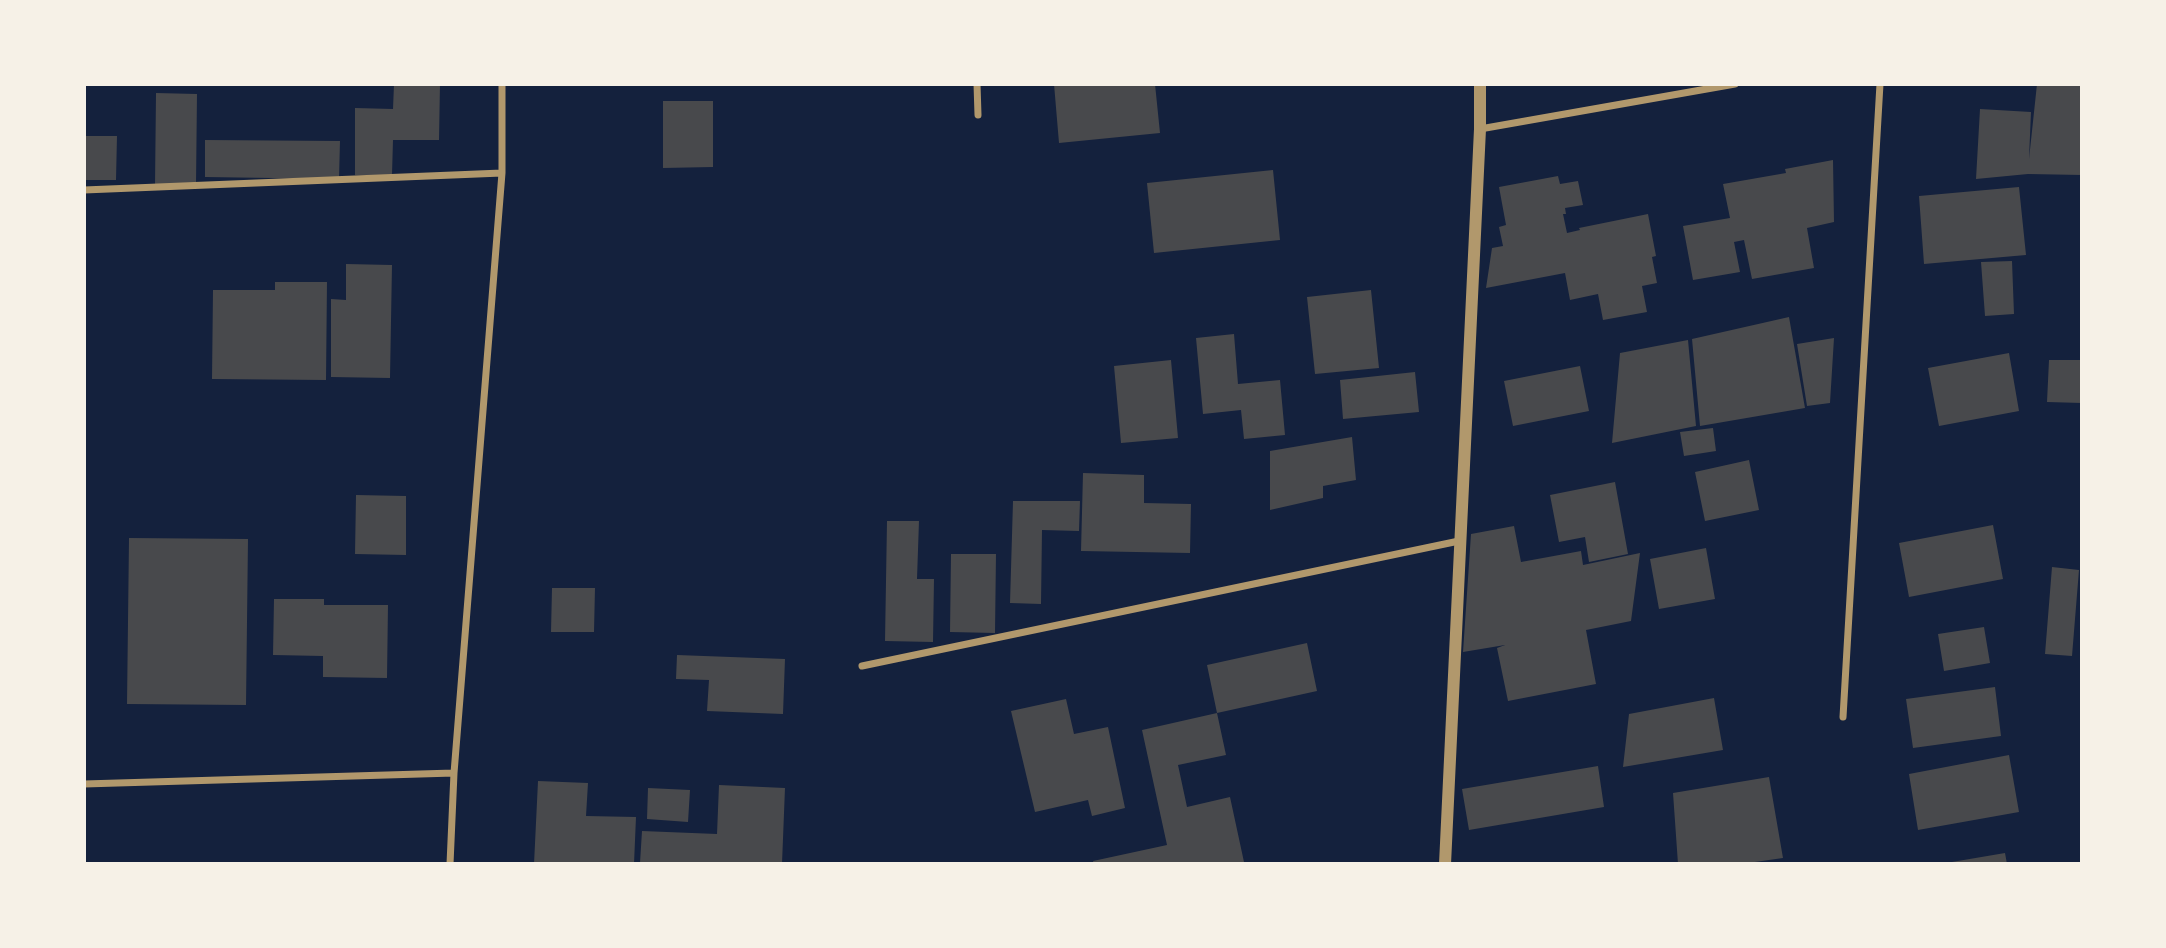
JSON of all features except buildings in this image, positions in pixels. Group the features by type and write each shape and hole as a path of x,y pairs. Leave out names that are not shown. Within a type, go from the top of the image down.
{"street":[{"path":"450,864 454,773 502,173 502,84"},
{"path":"976,84 978,115"},
{"path":"1445,864 1480,84"},
{"path":"1480,130 1735,84"},
{"path":"1843,717 1880,84"},
{"path":"84,190 502,173"},
{"path":"862,666 1459,541"},
{"path":"84,784 454,773"}]}
